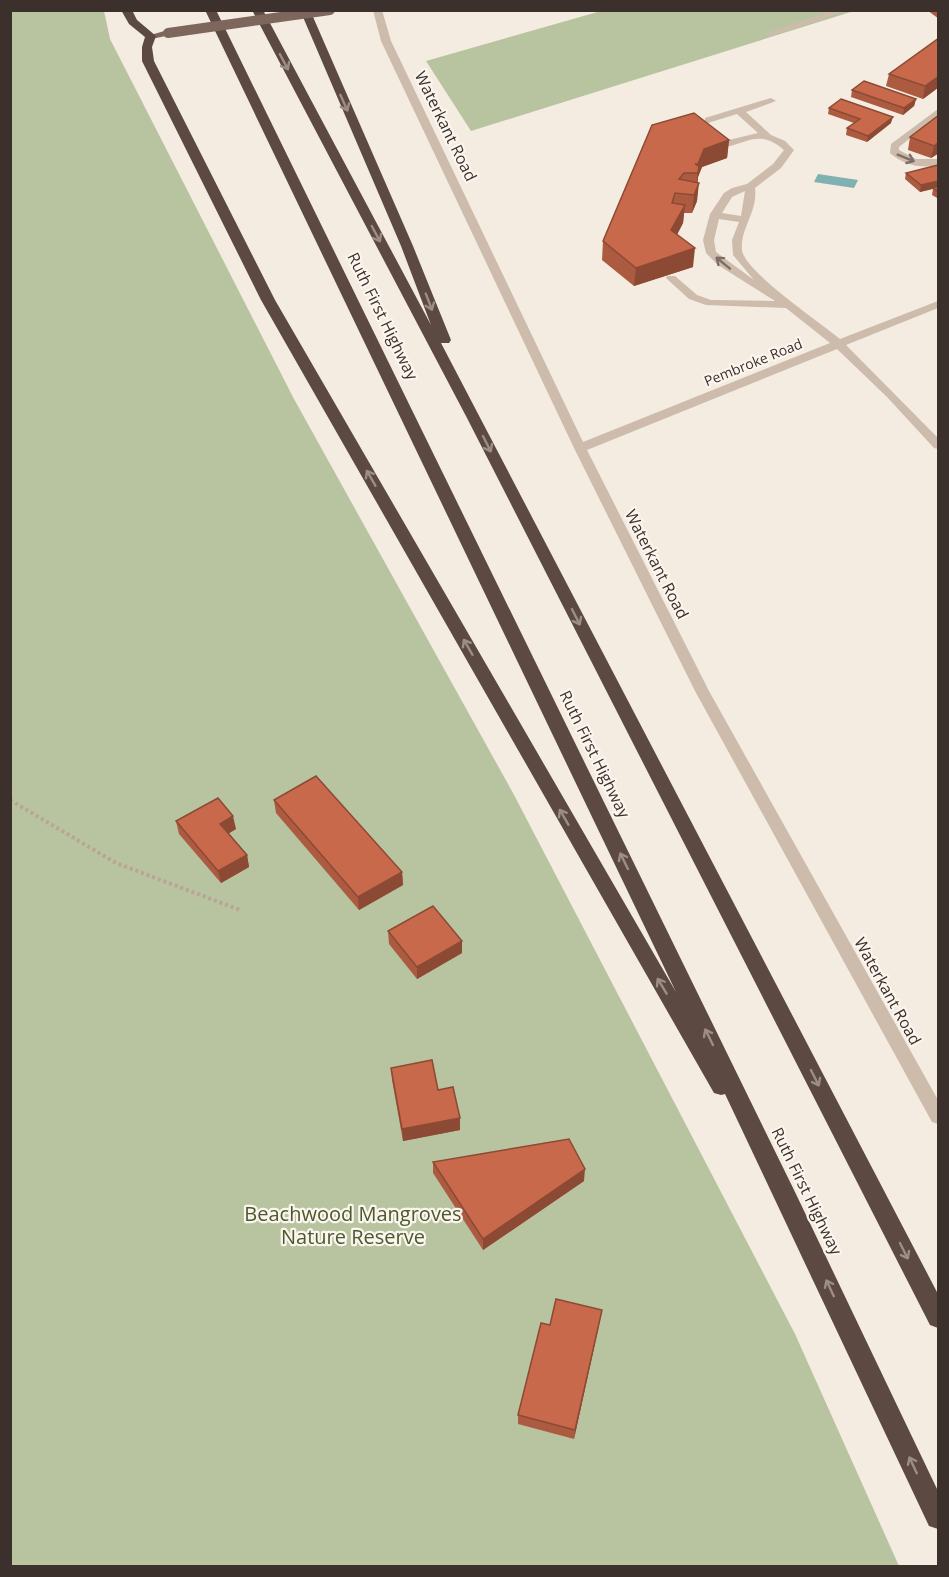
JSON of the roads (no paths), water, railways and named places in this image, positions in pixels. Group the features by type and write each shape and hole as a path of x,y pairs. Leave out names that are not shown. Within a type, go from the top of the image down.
{"highway":[{"path":"126,10 134,22 152,36 147,47 148,61 268,300 621,916 788,1199"},
{"name":"Ruth First Highway","path":"210,10 788,1199 939,1517"},
{"name":"Ruth First Highway","path":"257,10 474,418 939,1317"},
{"path":"305,10 407,246 474,418"}],"main road":[{"path":"152,36 330,10"}],"street":[{"name":"Waterkant Road","path":"377,10 387,41 580,448 702,691 939,1116"},
{"path":"768,34 845,10"},
{"path":"708,120 771,101"},
{"path":"738,110 766,135 784,144 789,150 777,166 750,187 729,194 708,235 708,247 711,253 744,279 773,293 789,304 839,344 909,412 939,445"},
{"path":"939,112 894,146 894,151 904,159 926,164 939,162"},
{"path":"719,145 766,135"},
{"path":"750,187 752,195 747,220 736,246 739,256 773,293"},
{"path":"717,215 747,220"},
{"path":"671,278 693,297 710,303 789,304"},
{"name":"Pembroke Road","path":"580,448 939,304"}],"water":[{"path":"818,174 858,180 854,188 814,182"}],"park label":[{"name":"Beachwood Mangroves Nature Reserve","path":"353,1224"}]}
